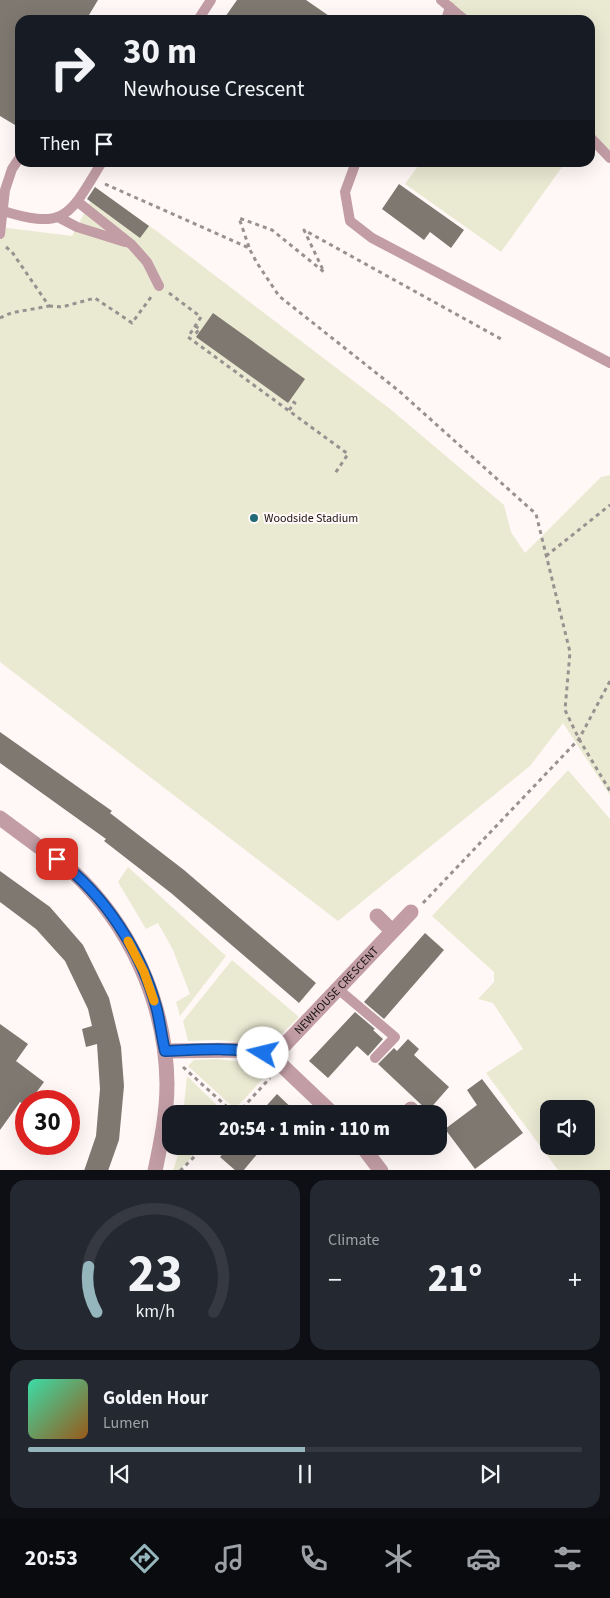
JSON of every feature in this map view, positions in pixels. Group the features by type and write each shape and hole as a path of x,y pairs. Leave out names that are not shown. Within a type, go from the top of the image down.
{"street":[{"path":"0,818 70,869 99,899 123,932 144,972 157,1009 165,1051 167,1086 163,1132 155,1170"},
{"name":"NEWHOUSE CRESCENT","path":"278,1061 338,989 411,912"},
{"path":"377,916 392,931"},
{"path":"165,1051 246,1050 278,1061 324,1105"},
{"path":"371,1155 382,1170"}],"lane":[{"path":"201,15 211,0"},
{"path":"441,0 459,15"},
{"path":"448,15 450,7"},
{"path":"595,142 610,158"},
{"path":"0,234 1,210 5,190 15,164"},
{"path":"1,210 33,219 42,220 58,217 72,209 78,202 99,167"},
{"path":"354,167 345,192 350,221 372,238 610,363"},
{"path":"78,202 132,244 147,262 159,286"},
{"path":"58,217 77,227 132,244"},
{"path":"338,989 395,1037 375,1058"}],"path":[{"path":"92,178 249,248"},
{"path":"501,339 304,230 324,272 272,230 239,218 249,248 279,296 399,391 536,514 570,652 565,710 579,739 610,791"},
{"path":"0,241 12,252 49,306"},
{"path":"0,318 11,313 49,306 62,307 95,298 132,323 159,286 202,317 188,337 348,454 334,474"},
{"path":"195,326 200,329 195,334 197,336"},
{"path":"289,410 295,403 290,400"},
{"path":"546,556 610,505"},
{"path":"411,912 419,908 579,739 610,681"},
{"path":"165,1051 226,1105"},
{"path":"243,1105 278,1061"},
{"path":"180,1170 196,1155"}],"green space":[{"path":"440,0 610,0 610,158 595,142 595,15 458,15"},
{"path":"417,167 562,167 501,252 405,184"},
{"name":"Woodside Stadium","path":"97,189 158,232 389,408 504,505 511,532 525,553 601,477 610,475 610,795 563,723 530,766 338,921 0,662 0,227 72,236"},
{"path":"568,770 610,819 610,1170 558,1170 547,1155 595,1155 595,1100 540,1100 540,1146 486,1073 523,1049 493,1003 478,999 494,982 494,972 432,916"},
{"path":"128,867 226,956 180,1016 176,1002 190,994 173,950 158,923 146,929 118,882"},
{"path":"232,960 299,1017 271,1045 217,1040 188,1041 183,1021"},
{"path":"218,1059 250,1063 269,1072 239,1105 231,1105 188,1066 194,1060"},
{"path":"187,1076 217,1105 184,1105"},
{"path":"178,1155 194,1155 179,1170 173,1170"}],"building":[{"path":"0,0 98,0 89,15 15,15 15,125 0,116"},
{"path":"237,0 306,0 328,15 226,15"},
{"path":"399,184 464,230 451,248 430,232 424,240 382,209"},
{"path":"95,187 149,226 140,238 87,199"},
{"path":"213,313 305,379 288,403 196,337"},
{"path":"0,732 112,811 110,813 184,870 316,983 299,1003 171,893 104,841 106,839 0,763"},
{"path":"0,871 50,907 83,945 109,998 121,1047 124,1086 119,1140 108,1170 84,1170 96,1136 100,1089 97,1044 86,1047 82,1029 92,1026 88,1009 65,961 36,929 0,902"},
{"path":"425,933 444,950 384,1019 364,1002"},
{"path":"355,1012 375,1029 373,1030 383,1039 368,1056 357,1046 328,1078 309,1061"},
{"path":"0,1024 28,1044 16,1061 44,1082 38,1090 15,1090 15,1109 0,1130"},
{"path":"408,1039 419,1049 414,1055 449,1087 433,1105 422,1105 378,1064 394,1048 397,1051"},
{"path":"482,1079 523,1133 475,1169 447,1132 447,1128 477,1105 467,1090"},
{"path":"277,1094 289,1105 267,1105"},
{"path":"222,1155 256,1155 244,1170 235,1170 220,1157"}],"slow traffic":[{"path":"128,941 144,972 154,1001"}],"place":[{"name":"Woodside Stadium","path":"254,518"}],"route":[{"path":"57,859 70,869 99,899 123,932 144,972 157,1009 165,1051 226,1049 263,1053"}]}
